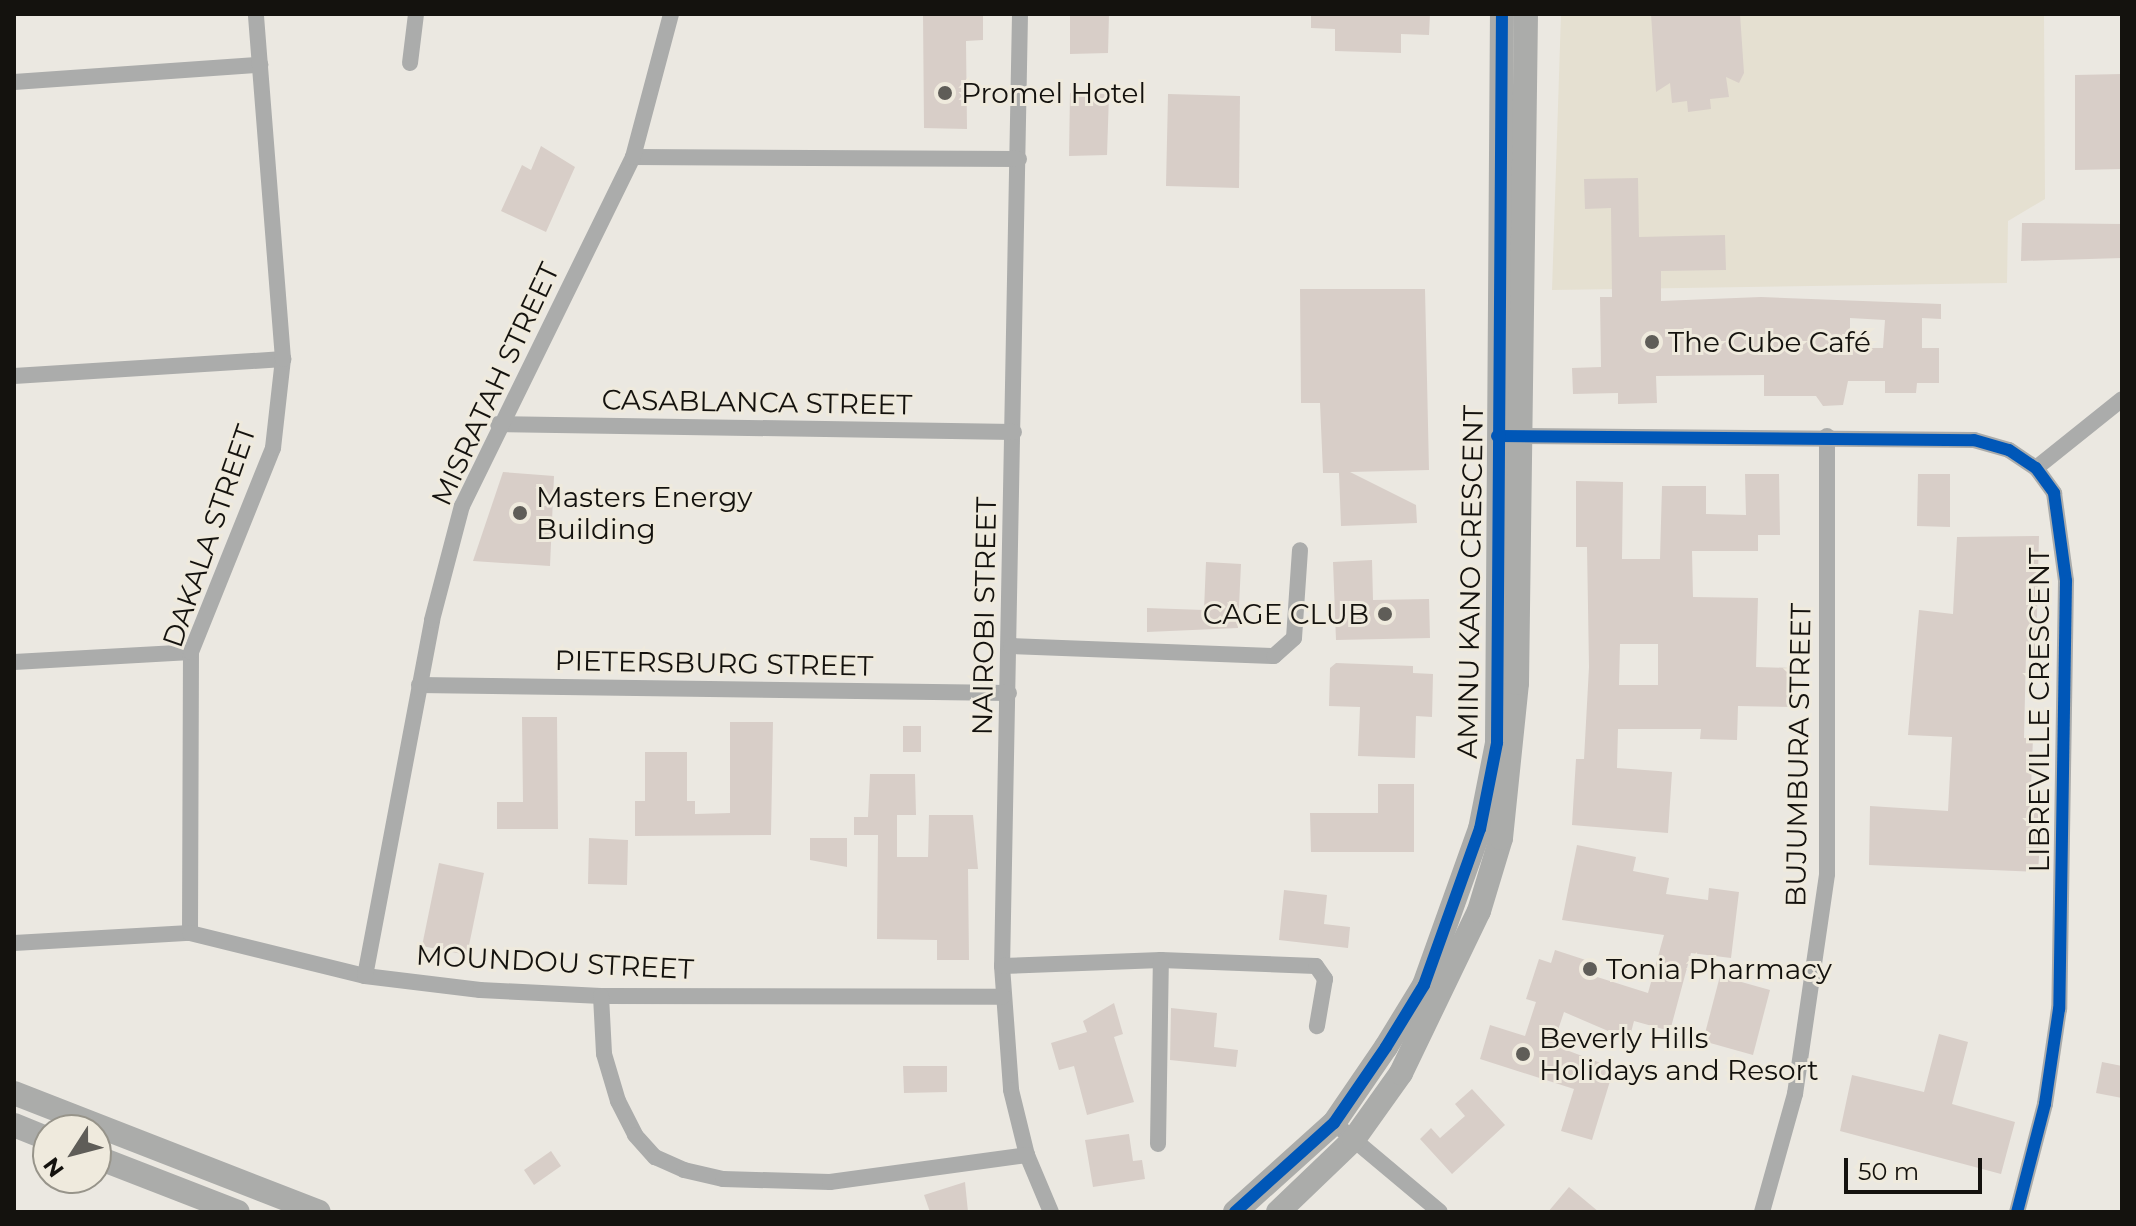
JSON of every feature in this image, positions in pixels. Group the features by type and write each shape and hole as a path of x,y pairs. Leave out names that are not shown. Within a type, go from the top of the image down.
{"street":[{"name":"DAKALA STREET","path":"190,933 191,652 273,448 283,359 256,14"},
{"path":"410,63 416,14"},
{"name":"MISRATAH STREET","path":"365,976 419,685 462,506 498,424 633,157 671,14"},
{"name":"NAIROBI STREET","path":"1020,14 1011,646 1002,966 1011,1090 1027,1155 1051,1212"},
{"name":"AMINU KANO CRESCENT","path":"1235,1212 1334,1123 1424,985 1480,829 1497,743 1508,436 1502,14"},
{"path":"1278,1212 1354,1139 1436,1011 1479,911 1501,838 1517,683 1508,436 1526,14"},
{"path":"14,82 260,65"},
{"path":"633,157 1019,159"},
{"path":"14,376 283,359"},
{"path":"2036,468 2122,399"},
{"name":"CASABLANCA STREET","path":"498,424 1014,432"},
{"name":"LIBREVILLE CRESCENT","path":"1508,436 1827,436 1974,440 2009,450 2036,468 2054,493 2063,529 2063,909 2045,1104 2017,1212"},
{"name":"BUJUMBURA STREET","path":"1762,1212 1795,1094 1827,874 1827,436"},
{"path":"1011,646 1274,656 1294,638 1300,550"},
{"path":"14,662 191,652"},
{"name":"PIETERSBURG STREET","path":"419,685 1009,693"},
{"name":"MOUNDOU STREET","path":"14,943 190,933 365,976 601,996 1003,997"},
{"path":"1158,1144 1161,960"},
{"path":"1002,966 1161,960 1316,966 1325,979 1317,1026"},
{"path":"601,996 604,1054 618,1101 635,1135 655,1157 684,1170 723,1179 830,1182 1027,1155"},
{"path":"14,1093 319,1212"},
{"path":"1334,1123 1440,1212"},
{"path":"112,1164 203,1206 238,1212"},
{"path":"203,1206 207,1170"}],"shaded area":[{"path":"1561,14 2044,14 2045,199 2008,221 2007,283 1552,290"}],"building":[{"name":"Promel Hotel","path":"923,14 983,14 983,40 966,41 967,129 924,128"},
{"path":"1070,14 1109,14 1108,53 1070,54"},
{"path":"1311,14 1430,14 1429,35 1401,34 1401,53 1335,51 1335,29 1311,28"},
{"path":"1651,14 1740,14 1744,73 1739,83 1726,77 1729,97 1710,99 1711,109 1688,112 1687,101 1672,103 1670,83 1656,92"},
{"path":"2122,74 2122,169 2075,170 2075,75"},
{"path":"1070,93 1109,94 1107,155 1069,156"},
{"path":"1168,94 1240,96 1239,188 1166,186"},
{"path":"541,146 575,167 546,232 501,211 522,165 531,170"},
{"path":"1638,178 1639,237 1725,235 1726,270 1661,271 1661,301 1761,297 1941,304 1941,319 1922,318 1922,348 1939,348 1939,383 1917,383 1916,393 1885,393 1885,381 1848,381 1843,405 1823,406 1816,396 1764,396 1764,375 1656,376 1657,403 1618,404 1618,393 1573,394 1572,368 1601,367 1600,297 1612,297 1611,208 1585,209 1584,179","holes":["1850,318 1885,320 1883,348 1850,348"]},
{"path":"2022,223 2122,224 2122,258 2021,261"},
{"path":"1300,289 1425,289 1429,470 1350,472 1416,505 1417,523 1341,526 1339,473 1323,473 1320,403 1301,403"},
{"name":"Masters Energy Building","path":"503,472 554,476 550,566 473,561"},
{"path":"1745,474 1779,474 1780,535 1758,535 1758,551 1692,551 1693,597 1758,598 1756,667 1793,668 1792,707 1738,706 1737,740 1700,739 1701,729 1618,729 1617,768 1672,772 1668,833 1572,825 1576,759 1584,759 1589,667 1587,547 1576,547 1576,481 1623,482 1622,559 1660,559 1662,486 1706,486 1706,514 1746,515","holes":["1620,644 1658,644 1658,685 1619,685"]},
{"path":"1918,474 1950,474 1950,527 1917,526"},
{"path":"2039,536 2036,653 2026,653 2024,738 2033,738 2030,812 2042,812 2038,872 1869,865 1870,806 1948,811 1952,737 1908,735 1919,610 1953,614 1957,537"},
{"path":"1372,560 1373,600 1429,599 1430,638 1336,640 1333,562"},
{"path":"1206,562 1241,564 1238,628 1147,632 1147,608 1204,610"},
{"path":"1336,663 1413,666 1413,673 1433,674 1432,717 1416,716 1415,758 1358,756 1360,707 1329,706 1330,668"},
{"path":"522,717 557,717 558,829 497,829 497,802 523,802"},
{"path":"730,722 773,722 771,835 635,836 635,801 645,801 645,752 687,752 687,801 695,801 695,814 730,813"},
{"path":"903,726 921,726 921,752 903,752"},
{"path":"870,774 915,774 916,815 897,815 897,857 928,857 929,815 973,815 978,869 968,869 969,960 937,960 937,940 877,939 878,835 854,835 854,817 868,817"},
{"path":"1378,784 1414,784 1414,852 1311,852 1310,813 1378,813"},
{"path":"589,838 628,840 627,885 588,884"},
{"path":"810,838 847,838 847,867 810,860"},
{"path":"1577,845 1636,857 1633,871 1669,878 1666,894 1708,900 1709,888 1739,892 1731,958 1691,953 1670,1031 1634,1021 1629,1040 1564,1012 1553,1045 1614,1068 1592,1140 1561,1131 1574,1089 1480,1059 1490,1025 1525,1036 1536,1002 1526,999 1539,959 1551,963 1555,950 1598,964 1594,976 1648,993 1664,935 1562,920"},
{"path":"439,863 484,873 467,955 422,946"},
{"path":"1284,890 1327,895 1324,924 1350,927 1348,948 1279,940"},
{"path":"1720,976 1770,990 1753,1055 1703,1041"},
{"path":"1114,1003 1123,1034 1114,1037 1134,1102 1087,1115 1074,1066 1059,1070 1051,1043 1087,1032 1083,1021"},
{"path":"1171,1008 1217,1013 1214,1047 1238,1050 1236,1067 1170,1060"},
{"path":"1939,1034 1968,1042 1952,1104 2015,1122 2001,1174 1840,1131 1852,1075 1924,1092"},
{"path":"2102,1062 2122,1066 2122,1098 2096,1093"},
{"path":"903,1066 947,1066 947,1092 904,1093"},
{"path":"1472,1089 1505,1125 1452,1174 1420,1139 1431,1128 1440,1138 1465,1116 1455,1104"},
{"path":"1129,1134 1133,1161 1142,1160 1145,1179 1093,1187 1085,1140"},
{"path":"551,1151 561,1166 534,1185 524,1170"},
{"path":"965,1182 968,1212 930,1212 924,1195"},
{"path":"1569,1187 1599,1212 1548,1212"}],"cycle path":[{"path":"1235,1212 1334,1123 1386,1047 1424,985 1480,829 1497,743 1502,14"},
{"path":"1497,436 1974,440 2009,450 2036,468 2054,493 2066,581 2059,1009 2045,1104 2017,1212"}],"place":[{"name":"Promel Hotel","path":"945,93"},
{"name":"The Cube Café","path":"1652,342"},
{"name":"Masters Energy Building","path":"520,513"},
{"name":"CAGE CLUB","path":"1385,614"},
{"name":"Tonia Pharmacy","path":"1590,969"},
{"name":"Beverly Hills Holidays and Resort","path":"1523,1054"}]}
